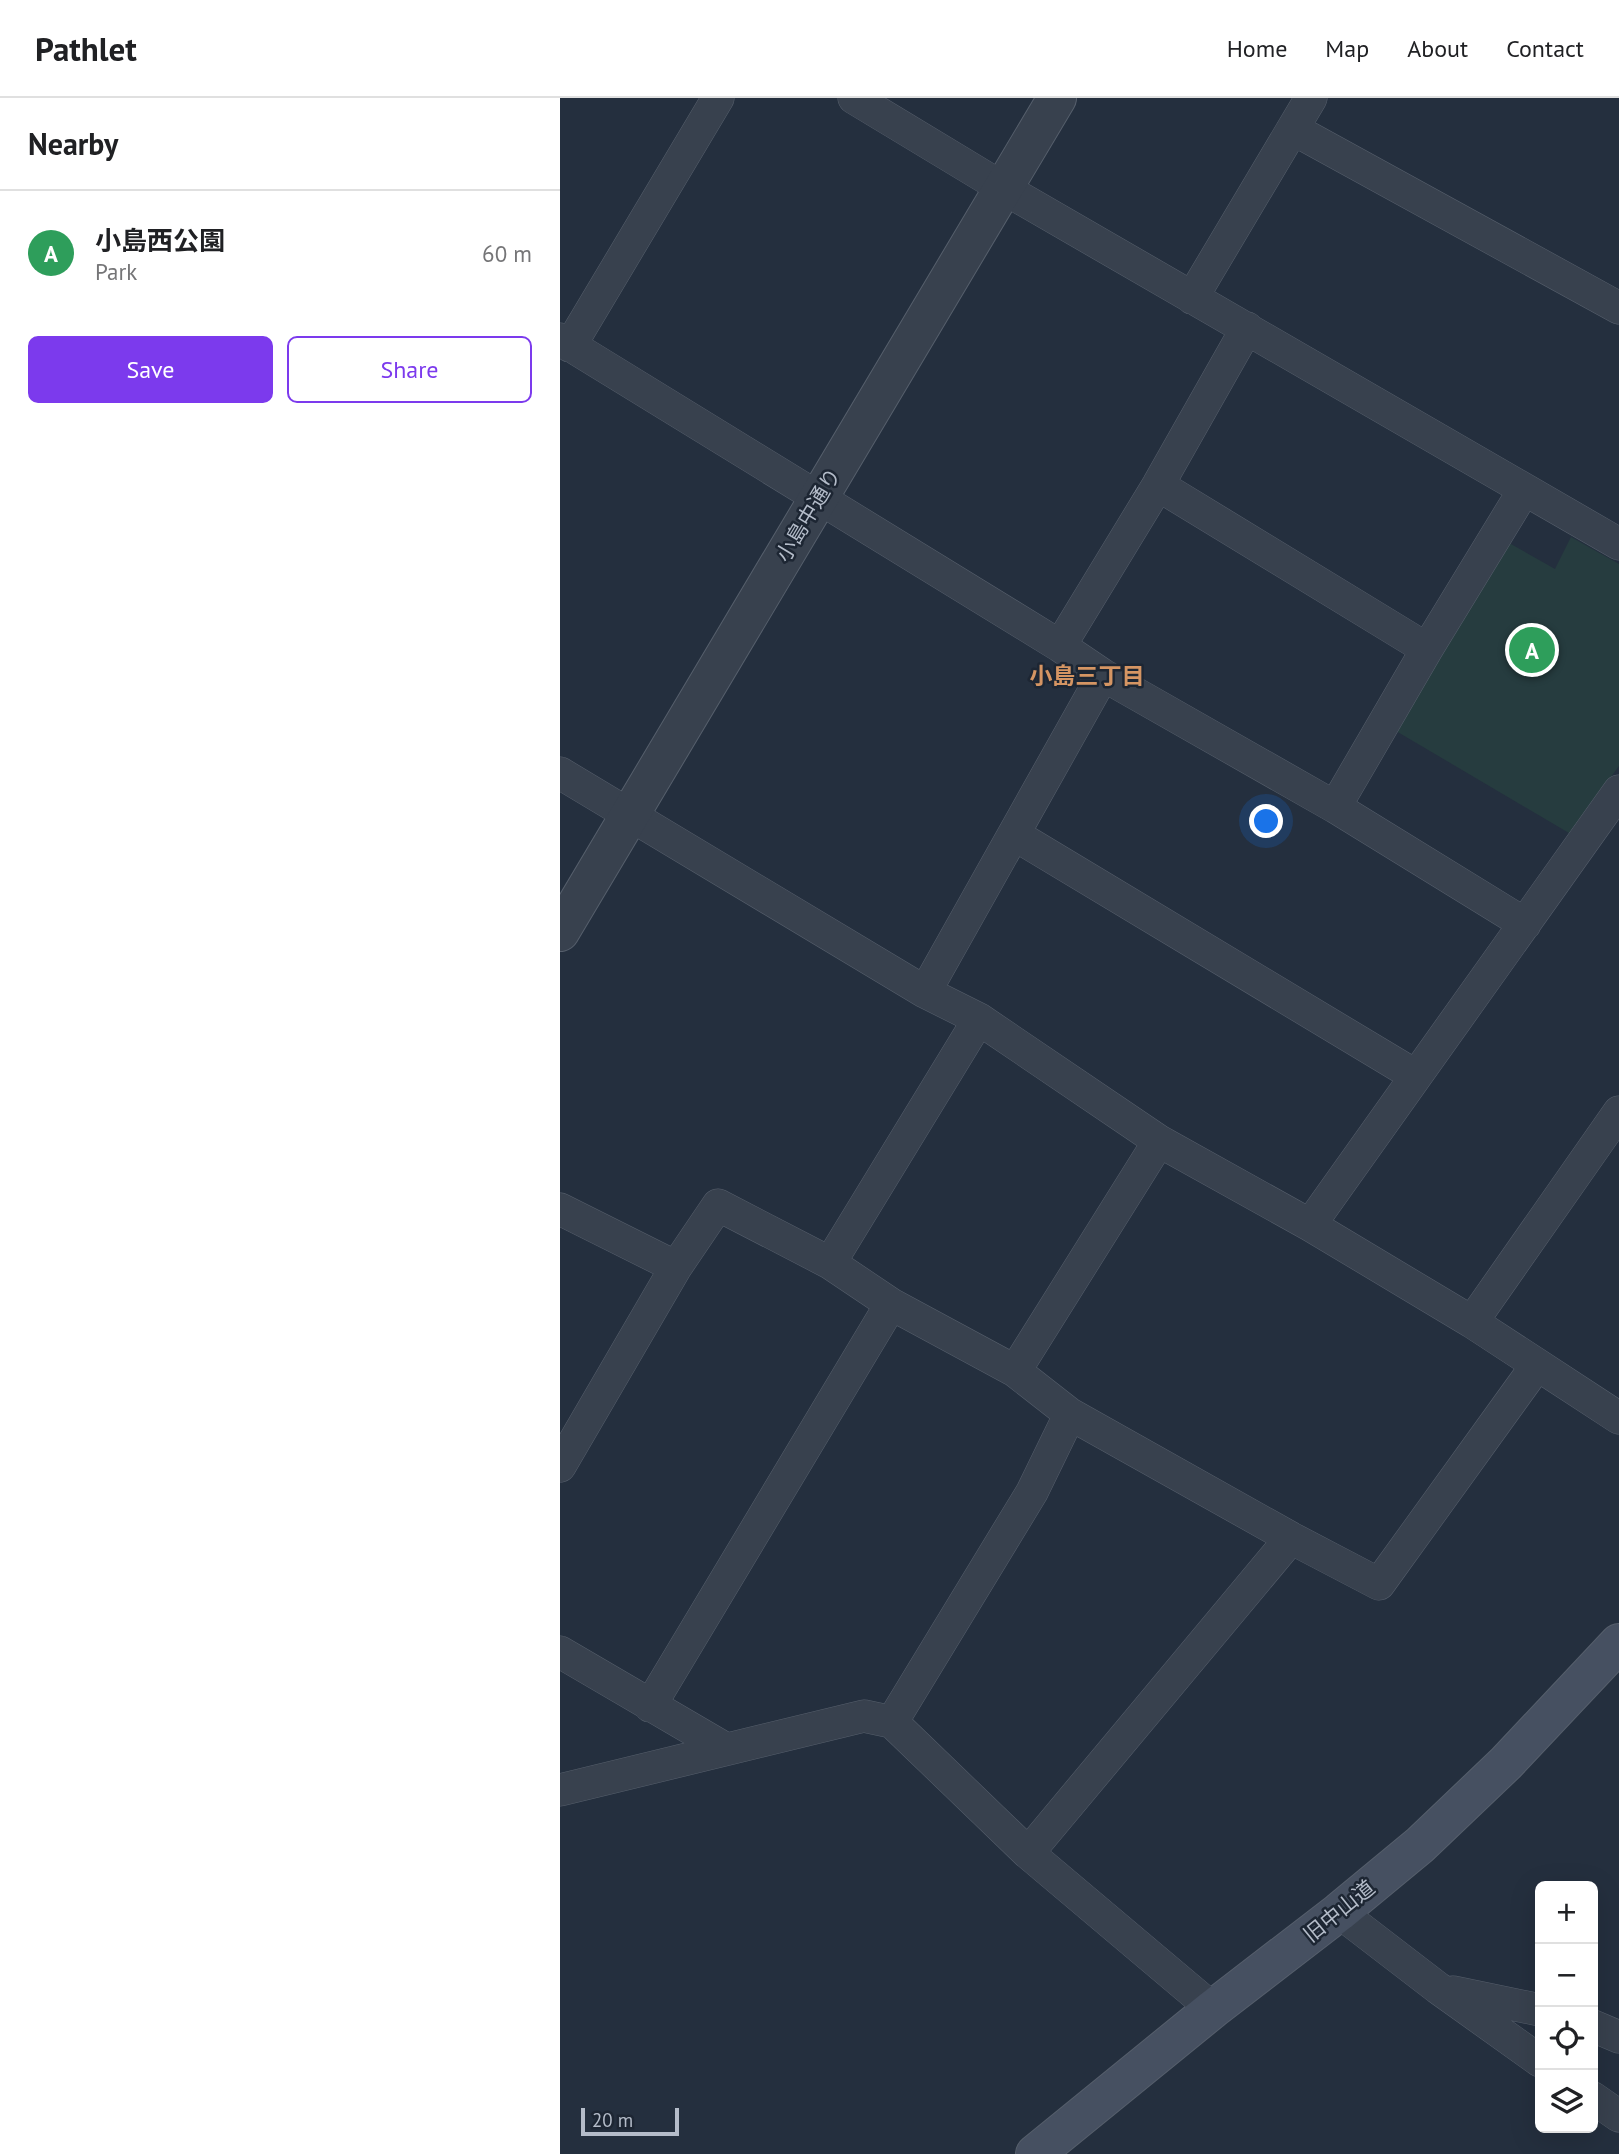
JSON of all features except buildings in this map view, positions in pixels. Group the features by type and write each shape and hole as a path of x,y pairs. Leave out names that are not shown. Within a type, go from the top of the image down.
{"main road":[{"name":"旧中山道","path":"1035,2154 1420,1845 1614,1656"}],"street":[{"path":"718,98 565,343 1104,675 1335,807 1525,924"},
{"path":"854,98 886,106 1003,188 1619,544"},
{"name":"小島中通り","path":"560,932 1057,98"},
{"path":"1192,298 1311,98"},
{"path":"1293,129 1619,308"},
{"path":"1060,646 1158,485 1247,328"},
{"path":"1158,485 1427,649"},
{"path":"1335,807 1524,490"},
{"path":"925,992 1104,675"},
{"path":"560,773 925,992 979,1019 1159,1141 1310,1225 1472,1322 1537,1365 1616,1409"},
{"path":"1310,1225 1619,791"},
{"path":"1015,835 1416,1076"},
{"path":"830,1263 979,1019"},
{"path":"1472,1322 1619,1112"},
{"path":"1015,1371 1159,1141"},
{"path":"560,1466 676,1267 718,1205 830,1263 891,1304 1015,1371 1070,1414 1291,1538 1379,1584 1537,1365"},
{"path":"560,1209 676,1267"},
{"path":"650,1706 891,1304"},
{"path":"892,1722 1032,1492 1070,1414"},
{"path":"1028,1853 1291,1538"},
{"path":"560,1652 726,1749"},
{"path":"560,1790 864,1716 892,1722 1028,1853 1213,2009"},
{"path":"1339,1912 1438,1989 1535,2057"},
{"path":"1438,1989 1535,2009"},
{"path":"1598,2028 1619,2037"},
{"path":"1598,2101 1619,2116"}],"green space":[{"path":"1571,537 1619,564 1619,766 1569,833 1396,731 1509,543 1555,569"}],"place":[{"name":"小島西公園","path":"1532,650"}],"district":[{"name":"小島三丁目","path":"1087,675"}]}
